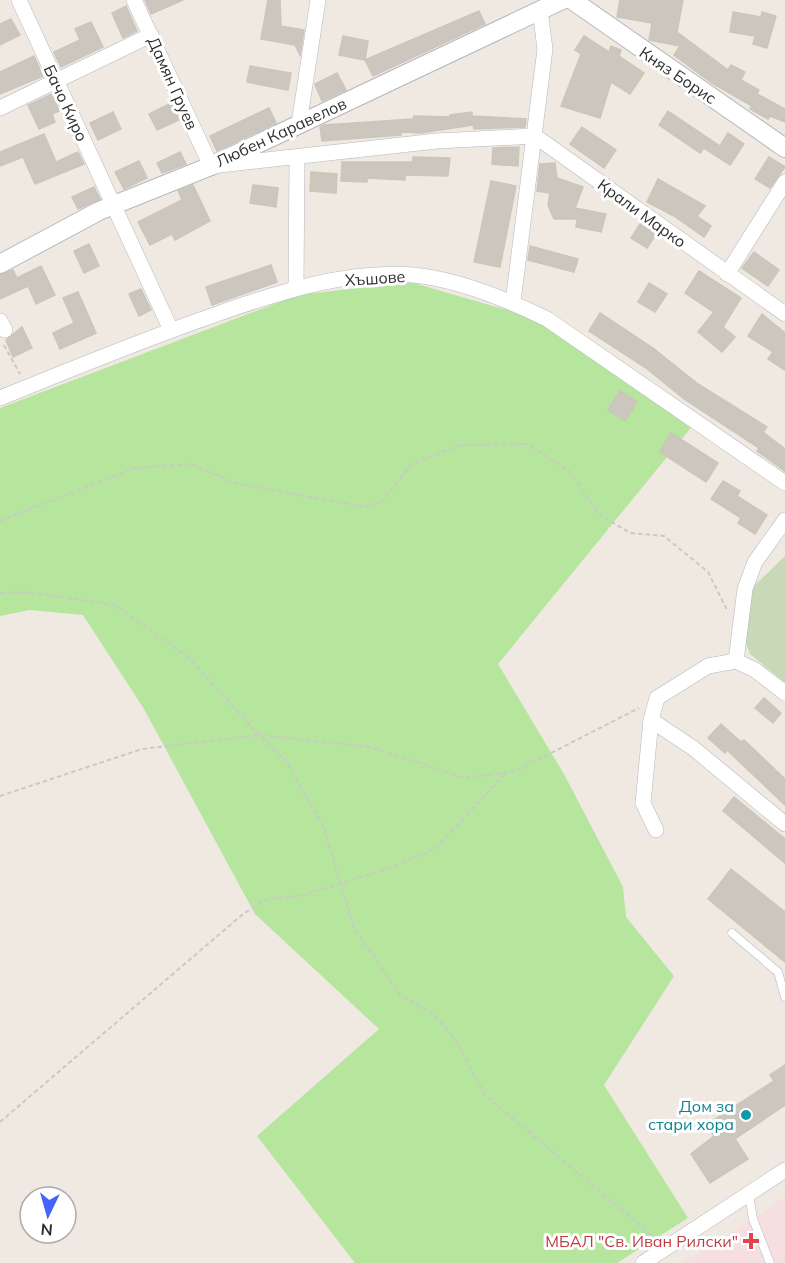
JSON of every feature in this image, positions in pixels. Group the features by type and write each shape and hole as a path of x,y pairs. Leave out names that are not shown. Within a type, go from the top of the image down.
{"street":[{"name":"Бачо Киро","path":"20,0 171,330"},
{"name":"Дамян Груев","path":"134,0 211,166"},
{"path":"299,124 318,0"},
{"name":"Любен Каравелов","path":"0,264 114,205 211,166 562,0"},
{"name":"Княз Борис","path":"572,0 600,22 785,148"},
{"path":"594,0 600,22"},
{"path":"513,302 545,49 540,10"},
{"path":"0,108 151,35"},
{"path":"211,166 437,141 535,136"},
{"name":"Крали Марко","path":"535,136 785,314"},
{"path":"296,288 297,157"},
{"path":"727,274 785,182"},
{"name":"Хъшове","path":"0,398 171,330 296,288 358,277 414,275 513,302 547,319 785,483"},
{"path":"736,661 746,588 755,562 785,520"},
{"path":"656,830 644,803 651,720 657,698 708,666 736,661 755,670 785,693"},
{"path":"651,720 693,748 785,824"},
{"path":"643,1263 785,1170"}],"lane":[{"path":"732,933 778,972 785,997"},
{"path":"748,1194 753,1219 770,1263"}],"path":[{"path":"2,330 27,387"},
{"path":"0,521 135,468 190,464 238,484 366,507 382,501 412,464 460,445 528,444 570,472 598,514 630,533 664,536 708,572 740,637"},
{"path":"0,593 26,592 115,605 189,658 259,735 286,760 323,826 354,928 401,996 434,1014 457,1042 485,1095 561,1161 618,1204 666,1248"},
{"path":"0,796 142,749 259,735 370,747 465,778 516,771 657,698"},
{"path":"0,1122 243,914 267,898 304,896 387,869 436,848 507,772"}],"shaded area":[{"name":"МБАЛ \"Св. Иван Рилски\"","path":"785,1197 785,1263 681,1263 753,1219"}],"green space":[{"path":"410,282 545,321 694,424 498,664 565,776 623,887 626,917 674,976 604,1085 688,1218 617,1263 355,1263 257,1136 379,1029 255,914 144,709 83,615 29,610 0,616 0,408 298,295"},
{"path":"785,556 785,683 750,654 745,641 752,588"}],"building":[{"path":"145,0 183,0 151,14"},
{"path":"268,0 280,0 281,26 304,30 300,55 295,45 261,39"},
{"path":"620,0 683,0 677,32 728,70 731,65 745,72 741,80 759,90 757,94 785,109 785,122 770,116 768,119 750,109 752,106 712,83 674,55 680,46 649,40 652,23 617,17"},
{"path":"126,6 137,31 123,38 112,13"},
{"path":"479,11 485,24 373,76 365,60"},
{"path":"733,12 761,17 762,12 776,16 767,48 753,44 755,36 730,32"},
{"path":"11,19 20,35 0,45 0,24"},
{"path":"91,22 103,47 61,67 54,52 80,40 75,29"},
{"path":"343,36 368,41 365,60 339,55"},
{"path":"584,36 609,52 611,46 621,50 619,56 644,73 630,94 611,82 600,118 561,106 581,54 575,50"},
{"path":"34,56 43,76 0,94 0,72"},
{"path":"250,66 291,73 288,90 247,82"},
{"path":"337,73 346,90 322,101 315,84"},
{"path":"52,94 59,111 52,114 55,122 39,129 28,105"},
{"path":"171,103 179,120 157,130 149,114"},
{"path":"269,108 276,123 217,151 210,136"},
{"path":"668,111 720,146 728,133 744,144 730,165 704,148 700,153 659,125"},
{"path":"113,112 121,129 98,140 90,123"},
{"path":"472,112 472,116 526,119 525,127 474,129 473,125 421,133 401,132 401,135 322,141 320,127 324,125 413,119 414,116 450,117 450,115"},
{"path":"582,127 616,150 604,168 570,144"},
{"path":"44,134 56,162 78,152 84,164 35,184 23,157 0,166 0,152"},
{"path":"519,147 518,166 492,164 493,148"},
{"path":"180,152 186,164 162,173 157,163"},
{"path":"413,157 450,158 448,176 405,175 405,180 367,178 367,182 341,181 342,162 413,162"},
{"path":"769,157 785,167 770,188 755,179"},
{"path":"139,161 147,178 124,189 115,172"},
{"path":"555,163 557,178 583,187 575,208 606,214 601,232 576,227 577,219 554,219 548,205 550,193 537,191 540,164"},
{"path":"311,172 337,174 336,193 310,191"},
{"path":"658,179 705,206 697,216 711,226 704,237 674,216 647,202"},
{"path":"491,181 516,186 500,267 474,262"},
{"path":"193,185 210,221 175,240 172,234 150,245 138,222 182,200 178,191"},
{"path":"253,185 278,188 276,207 250,203"},
{"path":"94,187 100,199 78,209 72,197"},
{"path":"640,224 656,234 647,248 631,238"},
{"path":"89,244 99,266 84,273 74,251"},
{"path":"530,246 578,259 574,272 528,260"},
{"path":"754,252 779,270 768,286 742,268"},
{"path":"271,265 277,282 212,305 206,287"},
{"path":"41,266 55,295 36,304 28,286 0,299 0,275 13,270 17,278"},
{"path":"699,271 741,298 723,327 735,337 722,352 698,332 714,312 685,293"},
{"path":"649,283 667,294 655,312 638,302"},
{"path":"141,289 151,310 139,316 129,294"},
{"path":"78,292 96,333 60,349 53,333 74,323 63,298"},
{"path":"600,313 653,348 698,384 767,427 763,432 785,449 785,471 757,451 759,448 684,399 646,368 589,331"},
{"path":"762,314 785,333 785,370 768,359 773,352 748,336"},
{"path":"22,327 32,348 13,357 6,340"},
{"path":"620,391 637,402 625,421 608,410"},
{"path":"671,433 718,463 706,482 660,452"},
{"path":"723,481 740,491 737,496 767,515 755,534 738,523 741,518 711,499"},
{"path":"764,698 781,713 773,723 755,708"},
{"path":"721,724 741,742 744,740 785,779 785,805 727,750 725,753 708,738"},
{"path":"734,797 785,839 785,863 723,811"},
{"path":"731,869 785,912 785,962 708,899"},
{"name":"Дом за стари хора","path":"785,1065 785,1105 735,1139 748,1159 710,1183 691,1154 714,1136 706,1125 774,1081 770,1075"}],"place":[{"name":"Дом за стари хора","path":"746,1115"},
{"name":"МБАЛ \"Св. Иван Рилски\"","path":"751,1241"}]}
